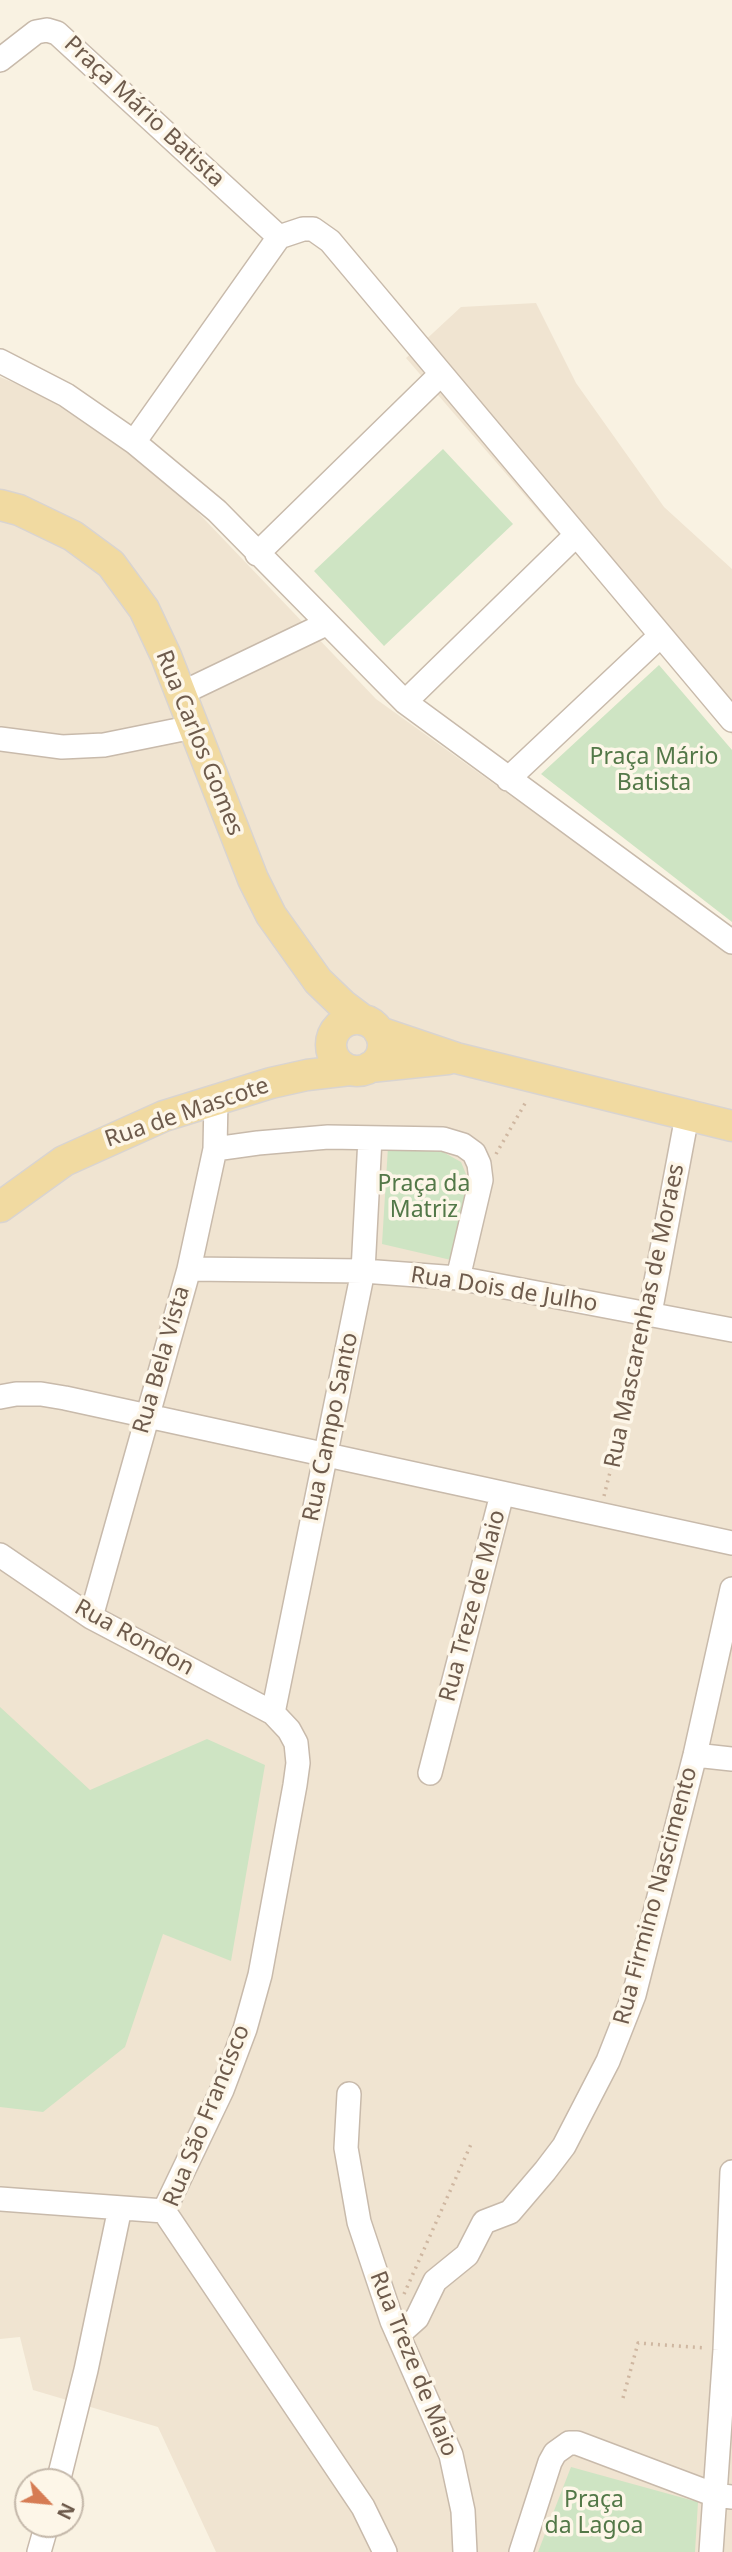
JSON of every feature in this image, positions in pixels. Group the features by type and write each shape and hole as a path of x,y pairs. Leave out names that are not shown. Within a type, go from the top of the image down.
{"main road":[{"name":"Rua Carlos Gomes","path":"0,505 19,510 73,536 111,564 144,609 253,879 271,915 318,981 342,1005 371,1026 456,1058 732,1126"},
{"path":"353,1019 371,1026 383,1041 377,1060 360,1069 341,1066 331,1049 331,1039 336,1029 353,1019"},
{"name":"Rua de Mascote","path":"0,1207 75,1155 164,1116 274,1082 307,1075 456,1058"}],"street":[{"name":"Praça Mário Batista","path":"0,60 36,32 47,30 57,33 279,237"},
{"path":"134,442 279,237 303,229 313,229 330,241 732,720"},
{"path":"0,361 66,396 134,442 216,511 405,702 732,942"},
{"path":"257,554 440,375"},
{"path":"405,702 575,536"},
{"path":"180,694 326,624"},
{"path":"508,779 660,636"},
{"path":"0,739 62,747 104,745 193,727"},
{"name":"Rua Bela Vista","path":"91,1617 189,1269 215,1149 216,1100"},
{"name":"Rua Mascarenhas de Moraes","path":"650,1313 687,1116"},
{"path":"215,1149 328,1137 443,1139 463,1145 474,1153 480,1164 481,1180 458,1278"},
{"name":"Rua Campo Santo","path":"273,1713 363,1271 370,1138"},
{"name":"Rua Dois de Julho","path":"189,1269 363,1271 458,1278 732,1330"},
{"name":"Rua Treze de Maio","path":"8,1396 41,1394 502,1494 430,1773"},
{"path":"0,1414 8,1396"},
{"path":"502,1494 732,1543"},
{"name":"Rua Rondon","path":"0,1555 91,1617 273,1713"},
{"name":"Rua Firmino Nascimento","path":"395,2328 417,2318 436,2281 467,2255 484,2222 510,2212 531,2188 564,2146 608,2061 634,1995 695,1755 732,1588"},
{"name":"Rua São Francisco","path":"273,1713 289,1730 296,1743 298,1763 260,1975 245,2029 222,2090 164,2211 363,2507 384,2552"},
{"path":"695,1755 732,1759"},
{"name":"Rua Treze de Maio","path":"349,2094 346,2148 359,2222 395,2328 452,2455 463,2511 465,2552"},
{"path":"711,2552 724,2496 725,2350 732,2172"},
{"path":"0,2199 164,2211"},
{"path":"62,2468 86,2370 120,2208"},
{"path":"521,2552 550,2462 555,2453 569,2443 577,2443 724,2496"}],"path":[{"path":"481,1180 539,1079"},
{"name":"Rua Mascarenhas de Moraes","path":"599,1515 650,1313"},
{"path":"395,2328 472,2142"},
{"path":"623,2398 638,2343 725,2350"}],"shaded area":[{"path":"536,303 576,383 664,507 732,569 732,735 406,358 461,307"},
{"path":"0,377 41,394 165,478 376,699 732,955 732,2552 216,2552 158,2427 33,2390 20,2337 0,2339"}],"green space":[{"path":"443,449 513,524 384,646 314,571"},
{"name":"Praça Mário Batista","path":"659,665 732,750 732,922 541,774"},
{"name":"Praça da Matriz","path":"388,1147 443,1152 461,1162 468,1179 451,1260 382,1244"},
{"path":"0,1707 90,1790 207,1739 265,1765 231,1961 163,1934 125,2047 43,2112 0,2107"},
{"name":"Praça da Lagoa","path":"571,2467 698,2502 695,2552 538,2552"}]}
